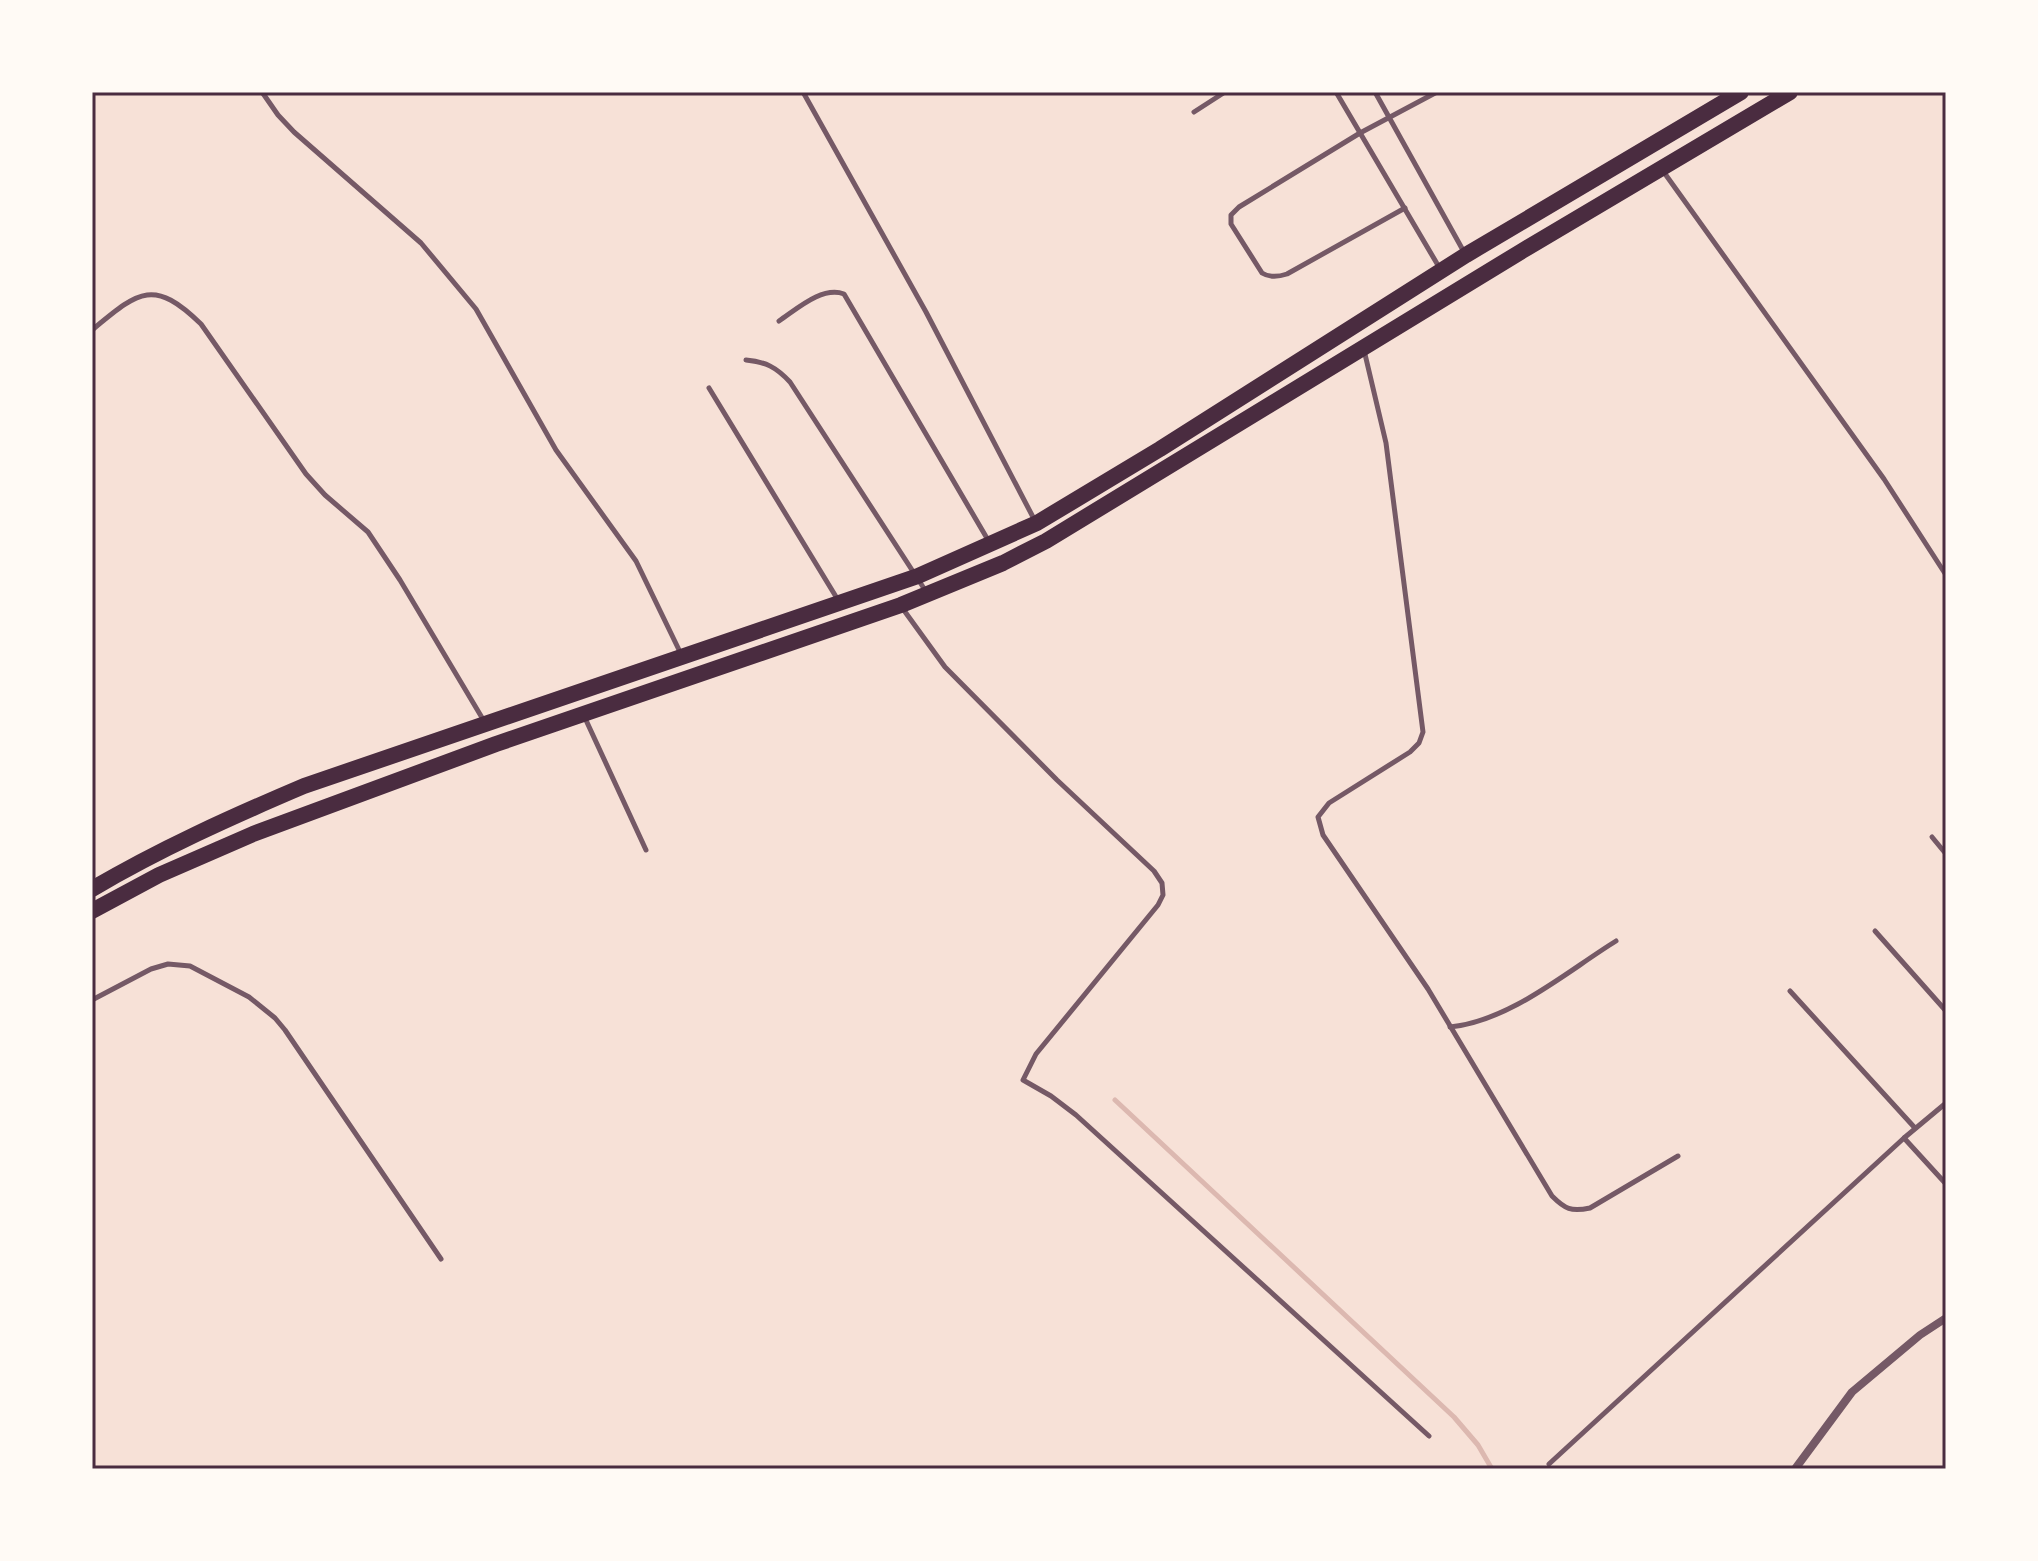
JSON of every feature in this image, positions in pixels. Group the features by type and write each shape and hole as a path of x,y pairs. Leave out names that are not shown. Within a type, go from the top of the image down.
{"main road":[{"path":"92,889 137,862 213,824 304,786 840,604 918,576 1037,523 1160,449 1466,255 1741,92"},
{"path":"92,911 159,875 253,834 583,714 901,605 1003,563 1046,541 1660,167 1790,92"}],"street":[{"path":"1795,1469 1852,1392 1920,1335 1946,1318"}],"lane":[{"path":"262,92 294,132 421,243 476,309 556,450 636,561 684,658"},
{"path":"803,92 926,312 1037,523"},
{"path":"1194,112 1225,92"},
{"path":"1336,92 1442,271"},
{"path":"1375,92 1466,255"},
{"path":"1405,208 1278,277 1268,277 1262,273 1231,224 1231,215 1239,207 1360,133 1437,92"},
{"path":"1660,167 1884,479 1946,575"},
{"path":"779,321 823,294 835,291 844,294 991,545"},
{"path":"92,330 121,306 143,294 162,294 183,306 201,324 306,474 368,532 487,725"},
{"path":"1364,349 1386,443 1423,732 1419,743 1410,752 1329,803 1318,817 1319,825 1428,989 1552,1196 1565,1209 1575,1212 1590,1208 1678,1156"},
{"path":"746,360 765,362 778,368 790,382 927,594"},
{"path":"709,388 840,604"},
{"path":"901,605 945,667 1057,780 1138,855 1162,883 1163,895 1158,905 1036,1054 1023,1080 1076,1115 1429,1436"},
{"path":"583,714 646,850"},
{"path":"1932,837 1946,854"},
{"path":"1875,931 1946,1011"},
{"path":"1450,1027 1477,1023 1503,1012 1616,941"},
{"path":"92,1000 137,975 168,964 190,966 263,1007 285,1030 441,1259"},
{"path":"1790,991 1915,1128"},
{"path":"1549,1464 1946,1103"},
{"path":"1904,1138 1946,1184"}],"waterway":[{"path":"1115,1100 1454,1417 1478,1445 1492,1469"}]}
